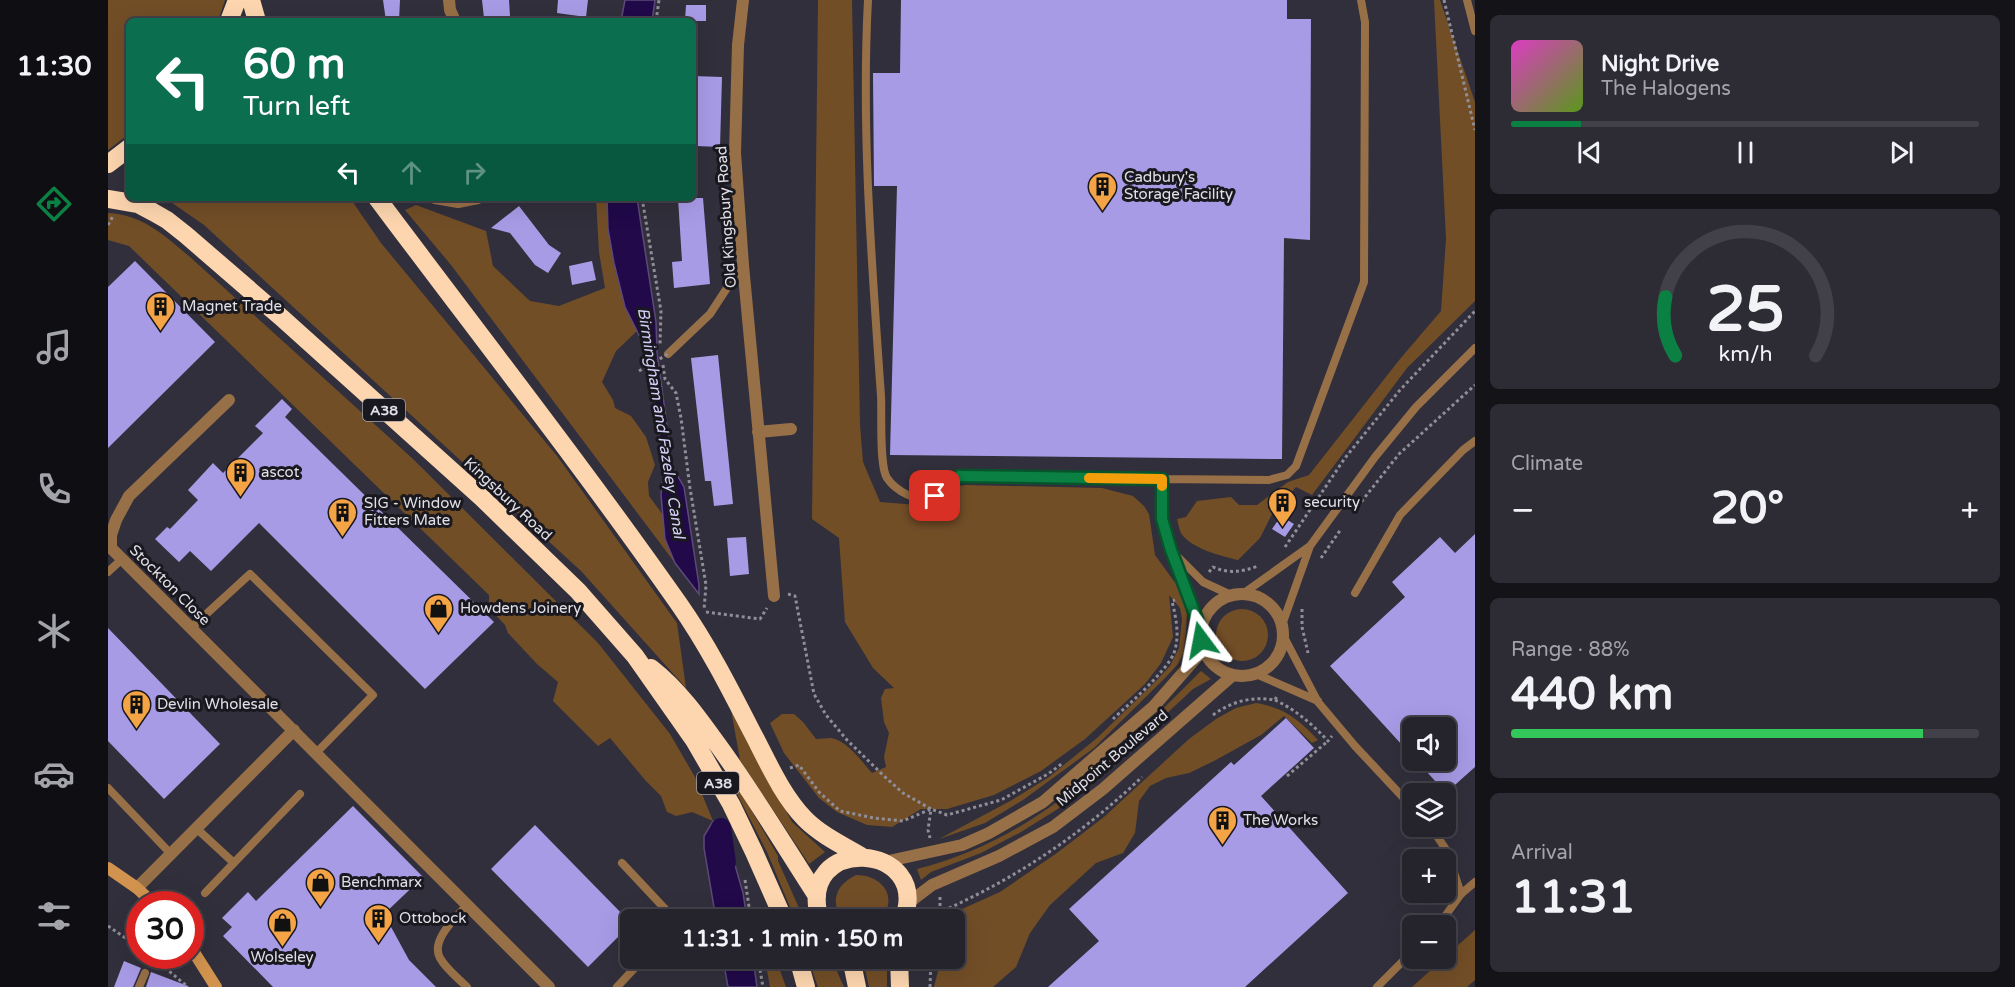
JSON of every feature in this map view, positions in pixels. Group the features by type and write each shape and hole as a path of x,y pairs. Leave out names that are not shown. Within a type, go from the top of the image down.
{"highway":[{"path":"230,18 237,0"},
{"path":"251,0 256,18"},
{"path":"108,164 126,150"},
{"name":"Kingsbury Road","path":"108,199 138,204 167,220 282,318 545,558 578,591 635,656 694,740 730,804 779,909"},
{"path":"379,201 540,413 681,607 716,662 792,803 820,832 861,856 884,862 899,875 904,884 905,909"},
{"name":"A38","path":"635,656 664,678 690,706 731,764 817,896 817,909"},
{"path":"817,896 820,883 827,872 843,861 861,856"},
{"path":"801,969 806,987"},
{"path":"854,969 858,987"},
{"path":"899,969 900,987"}],"street":[{"path":"449,0 454,18"},
{"name":"Old Kingsbury Road","path":"742,0 738,45 735,153 743,265 774,596"},
{"name":"Stockton Close","path":"229,400 129,496 116,520 111,535 111,549 549,987"},
{"path":"758,432 791,429"},
{"path":"1238,594 1263,598 1278,614 1283,631 1281,649 1275,660 1256,674 1233,675 1220,670 1210,662 1203,650 1201,630 1210,608 1220,599 1238,594"},
{"name":"Midpoint Boulevard","path":"884,862 962,844 989,833 1043,802 1154,706 1203,650"},
{"name":"Midpoint Boulevard","path":"908,909 932,885 999,856 1053,827 1103,789 1233,675"},
{"path":"137,888 294,730"},
{"path":"108,868 140,891"},
{"path":"204,968 216,987"}],"lane":[{"path":"868,0 865,52 869,208 881,407 882,466 886,477 904,492 926,499 935,496 959,476 1269,480 1287,475 1296,466 1364,282 1365,22 1361,0"},
{"path":"1467,0 1475,31"},
{"path":"668,354 710,314 743,265"},
{"path":"1402,796 1318,702 1283,631 1310,546 1416,407 1475,348"},
{"path":"1355,593 1400,516 1463,450 1475,441"},
{"path":"1162,479 1162,519 1201,630"},
{"path":"1171,550 1203,582 1238,594 1310,546"},
{"path":"108,572 122,559"},
{"path":"191,628 250,574 373,695 316,753"},
{"path":"1256,674 1318,702"},
{"path":"108,788 170,853"},
{"path":"205,893 300,794"},
{"path":"196,828 234,863"},
{"path":"1437,837 1447,851 1461,894"},
{"path":"622,863 665,909"},
{"path":"1446,915 1461,894 1475,882"},
{"path":"467,905 439,940 437,950 441,959 467,987"},
{"path":"1377,987 1402,962"},
{"path":"617,987 634,969"},
{"path":"139,987 145,973"}],"path":[{"path":"656,18 659,0"},
{"path":"1444,0 1475,130"},
{"path":"643,201 661,311 660,349 665,379 676,393 681,418 706,585 704,613 760,619 774,596 790,594 795,596 814,694 826,715 847,740 884,776 903,793 931,809 947,815 1001,800 1048,774 1064,762"},
{"path":"1283,549 1345,458 1393,398 1475,311"},
{"path":"639,371 668,354"},
{"path":"1348,519 1399,454 1475,385"},
{"path":"1316,565 1341,528"},
{"path":"1203,582 1213,567 1223,572 1240,572 1258,566"},
{"path":"1113,720 1153,681 1174,653 1178,623 1172,602 1188,594"},
{"path":"1275,700 1292,708 1328,741"},
{"path":"1287,777 1340,729"},
{"path":"774,773 799,765 819,792 840,811 903,821 931,809"},
{"path":"928,830 931,809"},
{"path":"745,877 749,909"},
{"path":"940,909 941,900"},
{"path":"108,926 126,938"},
{"path":"167,969 188,987"},
{"path":"760,969 763,987"},
{"path":"930,987 931,969"}],"shaded area":[{"path":"108,0 225,0 219,18 126,18 126,136 108,150"},
{"path":"818,0 852,0 860,425 863,462 880,502 930,506 957,486 966,485 1102,488 1133,496 1149,514 1155,555 1176,584 1187,614 1183,654 1178,664 1094,748 1023,800 985,823 939,839 1012,800 1049,777 1097,738 1170,666 1179,648 1182,619 1180,608 1169,595 1173,637 1161,663 1145,684 1085,739 1041,771 994,795 947,809 921,809 892,827 867,825 837,812 819,798 784,753 770,723 782,714 794,714 816,739 831,738 843,743 872,773 886,767 884,757 889,733 884,722 881,698 885,689 894,688 873,668 845,622 839,538 812,519"},
{"path":"1434,0 1440,0 1475,102 1475,301 1407,368 1312,495 1296,487 1273,512 1260,538 1238,560 1206,551 1185,538 1180,531 1177,519 1186,517 1197,501 1231,497 1239,505 1257,505 1288,482 1309,475 1400,359 1441,311 1446,239"},
{"path":"169,201 352,201 381,243 557,456 677,623 686,688 581,571 204,225"},
{"path":"596,201 607,201 609,233 619,283 638,330 616,351 602,382 615,408 631,416 646,437 655,465 648,482 649,496 663,515 665,539 675,563 451,265 405,210 416,205 486,231 493,266 530,301 559,306 605,288 599,252"},
{"path":"108,213 142,222 162,234 190,257 413,459 598,643 670,734 695,777 713,821 692,812 676,816 667,812 661,796 610,738 598,746 553,701 558,682 537,664 508,633 505,625 489,608 489,595 129,246 108,240"},
{"path":"1242,609 1256,613 1264,621 1268,635 1264,649 1256,657 1242,661 1228,657 1220,649 1216,635 1220,621 1228,613"},
{"path":"1201,671 1211,679 1193,689 1119,758 1061,807 981,853 931,872 921,880 917,869 961,855 1001,837 1072,791 1137,734"},
{"path":"1256,703 1283,711 1304,726 1318,740 1312,743 1284,716 1261,735 1214,761 1189,773 1166,778 1150,786 1139,801 1135,833 1123,853 1096,863 1050,905 1030,933 1016,967 993,987 934,987 938,969 965,969 965,909 962,909 1000,892 1057,853 1104,817 1189,739 1216,719 1236,708"},
{"path":"730,704 792,822 825,852 809,864 740,760"},
{"path":"733,779 778,856 778,861 800,909 791,909 767,852 732,784"},
{"path":"856,875 865,876 880,883 888,895 886,909 837,909 837,893 849,879"},
{"path":"1475,930 1475,980 1467,987 1412,987 1432,969 1456,969 1456,947"},
{"path":"767,969 780,969 786,987 770,987"},
{"path":"812,969 836,969 844,987 818,987"},
{"path":"865,969 887,969 887,987 869,987"}],"water":[{"path":"625,0 655,0 652,18 622,18"},
{"path":"607,201 637,201 656,322 657,353 673,468 684,487 699,594 675,563 665,539 661,495 664,468 648,353 625,307 608,229"},
{"path":"713,821 733,858 745,909 714,909 704,836"},
{"path":"725,969 754,969 757,987 728,987"}],"building":[{"path":"383,0 400,0 399,18 386,18"},
{"path":"482,0 509,0 510,16 484,18"},
{"path":"558,0 588,0 586,17 557,13"},
{"name":"Cadbury's Storage Facility","path":"901,0 1287,0 1287,19 1311,19 1310,240 1284,238 1282,459 890,455 897,186 874,186 873,73 900,73"},
{"path":"686,5 706,5 706,21 685,18"},
{"path":"696,76 722,77 720,147 696,146"},
{"path":"696,198 703,198 710,284 674,288 672,262 682,261 678,201 696,201"},
{"path":"519,206 549,245 561,253 548,273 535,265 510,233 491,228"},
{"name":"Magnet Trade","path":"135,261 215,342 108,448 108,287"},
{"path":"592,261 596,280 572,285 569,266"},
{"path":"718,355 733,504 714,506 711,481 705,481 691,358"},
{"path":"282,399 292,409 285,417 494,622 425,689 259,523 211,571 190,551 179,562 155,539 167,527 170,529 198,500 188,490 213,463 223,473 263,433 255,426"},
{"name":"security","path":"1281,516 1294,524 1285,537 1272,529"},
{"path":"1475,534 1475,767 1456,784 1437,783 1426,771 1456,771 1456,717 1402,717 1402,745 1330,666 1405,597 1392,582 1440,537 1455,553"},
{"path":"746,537 749,574 730,576 727,538"},
{"path":"108,628 220,744 164,799 108,741"},
{"name":"The Works","path":"1286,718 1314,748 1261,796 1348,893 1245,987 1048,987 1099,941 1069,909 1231,762 1234,765"},
{"path":"353,806 423,877 384,914 409,960 436,987 273,987 223,936 232,927 222,918 248,892 256,901"},
{"path":"535,825 620,912 620,935 588,967 491,869"},
{"path":"124,961 126,969 141,969 133,987 114,987"},
{"path":"151,972 188,986 188,987 146,987"}],"waterway":[{"name":"Birmingham and Fazeley Canal","path":"721,828 726,863"}],"slow traffic":[{"path":"1089,478 1162,479 1162,486"}],"place":[{"name":"Cadbury's Storage Facility","path":"1103,212"},
{"name":"Magnet Trade","path":"161,332"},
{"name":"ascot","path":"240,498"},
{"name":"security","path":"1283,528"},
{"name":"SIG - Window Fitters Mate","path":"343,538"},
{"name":"Howdens Joinery","path":"439,634"},
{"name":"Devlin Wholesale","path":"136,730"},
{"name":"The Works","path":"1222,846"},
{"name":"Benchmarx","path":"320,908"},
{"name":"Ottobock","path":"378,944"},
{"name":"Wolseley","path":"282,948"}],"route":[{"path":"935,496 959,476 1162,479 1162,519 1201,630 1201,640"}]}
